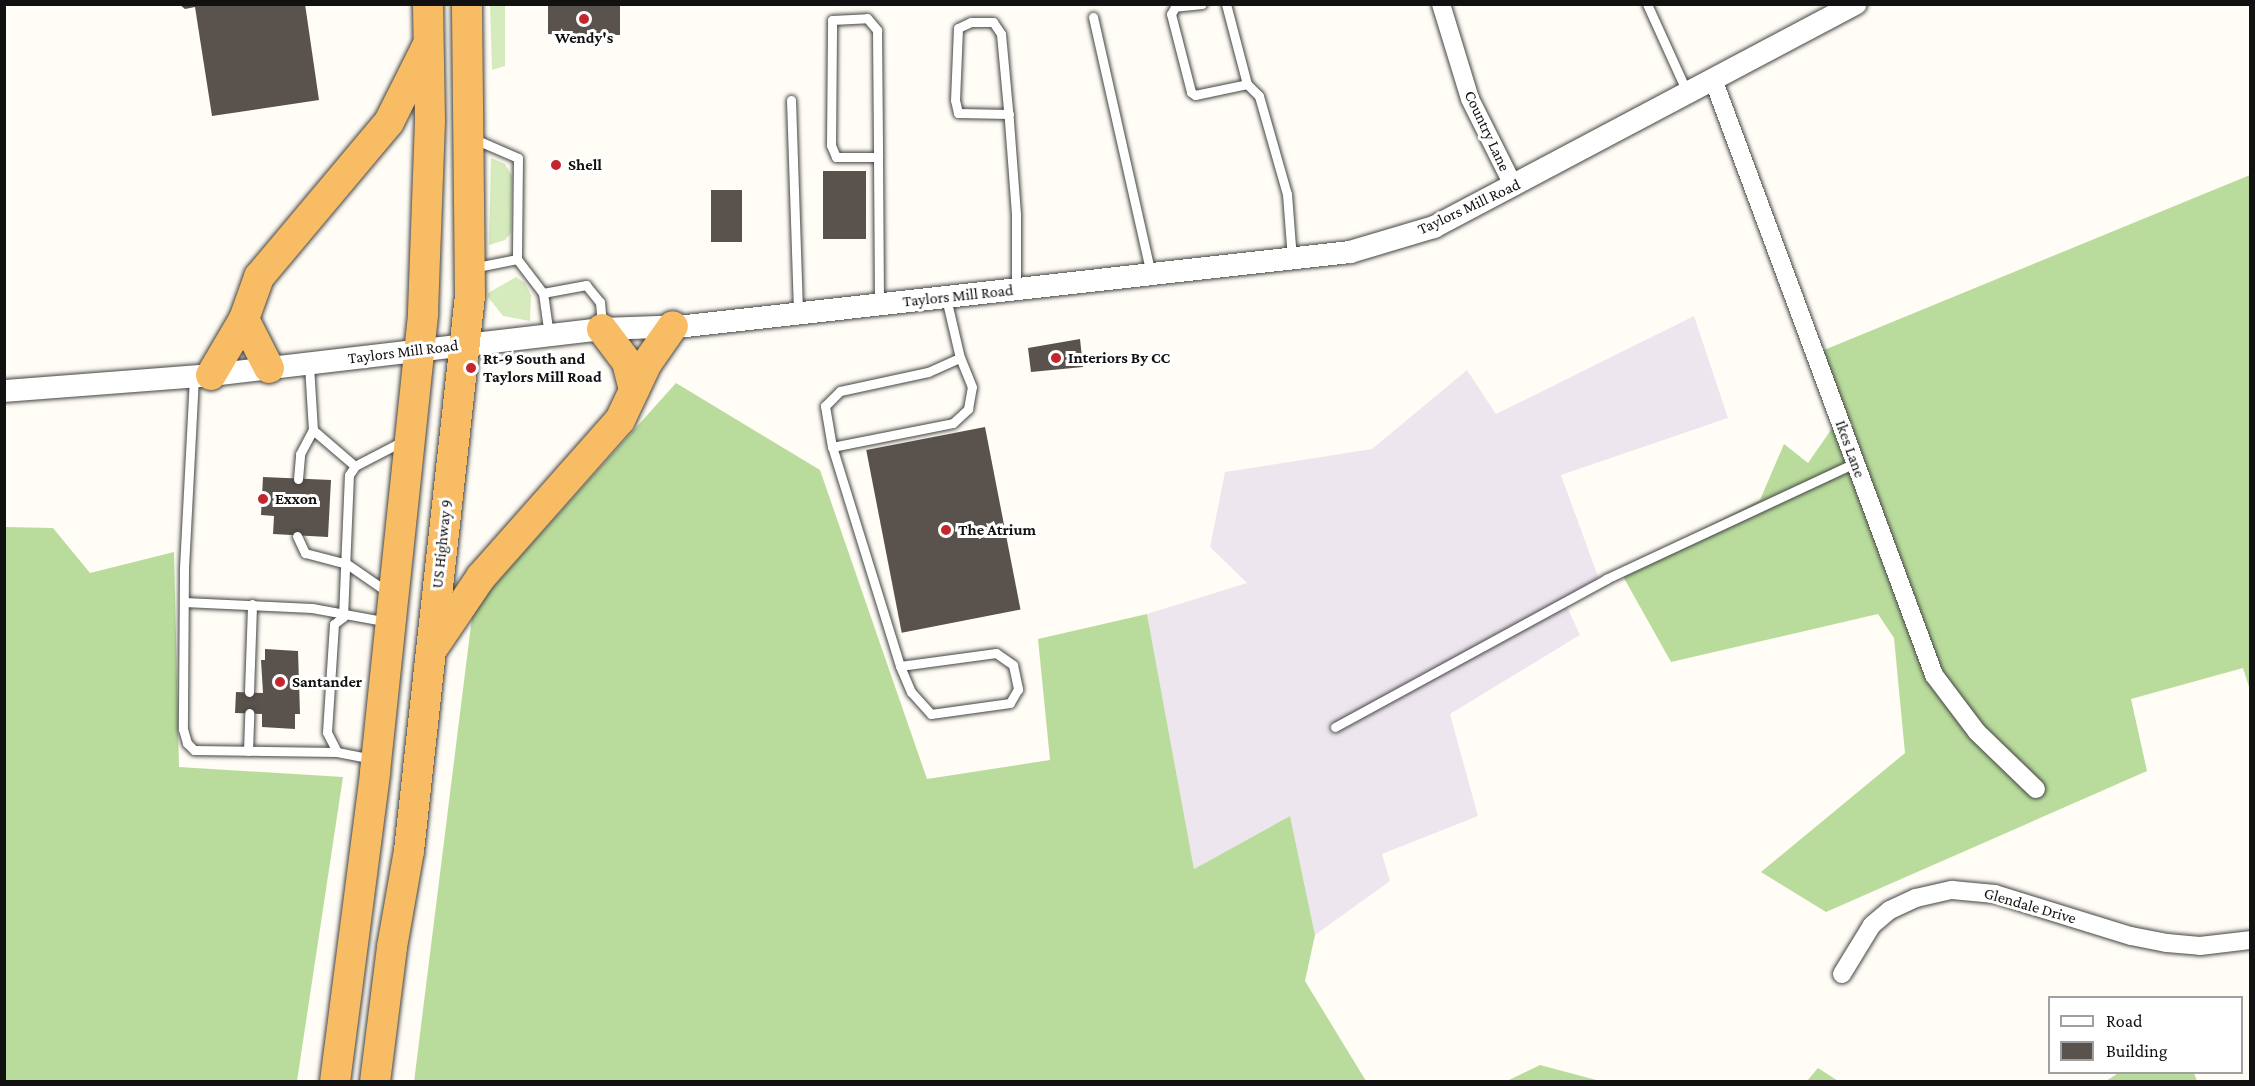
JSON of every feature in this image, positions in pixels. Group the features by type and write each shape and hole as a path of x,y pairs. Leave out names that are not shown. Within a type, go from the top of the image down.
{"highway":[{"path":"335,1082 376,760 416,350 423,312 429,4"},
{"name":"US Highway 9","path":"375,1082 434,647 457,385 465,344 470,268 467,4"},
{"path":"202,376 244,319 259,277 389,122 429,40"},
{"path":"244,319 269,368"},
{"path":"434,647 481,577 620,420 634,390 673,326"},
{"path":"602,329 627,362 634,390"}],"street":[{"name":"Country Lane","path":"1440,4 1470,99 1514,187"},
{"name":"Taylors Mill Road","path":"4,391 202,376 602,329 673,326 1292,261 1395,240 1434,227 1514,187 1687,92 1856,4"},
{"name":"Ikes Lane","path":"1713,80 1934,675 1977,732 2036,789"},
{"name":"Glendale Drive","path":"1842,974 1872,925 1890,910 1916,898 1952,890 1995,894 2131,936 2167,943 2200,946 2250,940"}],"lane":[{"path":"1202,4 1175,8 1171,14 1191,92 1195,95 1247,84"},
{"path":"1226,4 1247,84 1259,96 1287,194 1292,261"},
{"path":"1647,4 1687,92"},
{"path":"1093,17 1152,276"},
{"path":"878,157 836,157 831,145 832,20 867,18 877,30 878,157 879,305"},
{"path":"1009,114 958,112 955,100 958,28 971,22 993,22 1001,34 1009,114 1016,215 1016,290"},
{"path":"791,100 798,313"},
{"path":"470,136 518,158 517,259 543,293 549,335"},
{"path":"470,268 517,259"},
{"path":"543,293 586,285 600,302 602,329"},
{"path":"832,447 953,423 968,409 972,387 960,358 946,298"},
{"path":"900,666 996,652 1013,665 1018,689 1010,703 931,714 910,692 900,666 832,447 825,406 840,391 928,372 960,358"},
{"path":"298,479 300,454 313,430 309,363"},
{"path":"202,376 184,602 183,729 187,743 194,750 337,752 376,760"},
{"path":"313,430 355,466"},
{"path":"343,617 347,564 343,553 349,475 355,466 408,438"},
{"path":"1335,727 1606,579 1855,463"},
{"path":"297,536 305,553 347,564 392,609"},
{"path":"184,602 312,608 343,617 392,609"},
{"path":"249,692 252,604"},
{"path":"337,752 327,732 333,624 343,617"},
{"path":"248,751 249,713"}],"shaded area":[{"path":"1694,316 1728,418 1561,475 1600,582 1564,600 1580,635 1450,714 1478,816 1382,854 1390,881 1315,935 1290,816 1194,869 1147,614 1247,583 1210,547 1225,472 1372,449 1467,370 1496,414"}],"green space":[{"path":"490,5 505,5 505,66 492,70"},
{"path":"491,158 505,164 512,176 511,233 505,240 489,245"},
{"path":"2250,175 2250,690 2243,668 2131,699 2147,771 1826,912 1761,872 1905,753 1894,638 1878,614 1671,662 1620,571 1760,500 1784,444 1808,463 1833,427 1807,357"},
{"path":"516,277 525,283 531,295 530,321 503,316 488,297 488,293"},
{"path":"676,383 820,470 927,779 1050,760 1038,639 1147,614 1194,869 1290,816 1315,935 1305,981 1366,1081 414,1082 473,609"},
{"path":"5,527 53,528 90,573 174,552 179,767 343,777 297,1081 5,1081"},
{"path":"1540,1065 1600,1081 1507,1081"},
{"path":"1818,1068 1838,1081 1807,1081"},
{"path":"2117,1074 2194,1074 2197,1081 2106,1081"}],"building":[{"path":"179,4 305,4 319,100 212,116 195,7 185,9"},
{"name":"Wendy's","path":"620,4 620,35 583,35 582,41 574,41 574,36 548,34 548,5"},
{"path":"823,171 866,171 866,239 823,239"},
{"path":"711,190 742,190 742,242 711,242"},
{"name":"Interiors By CC","path":"1080,339 1083,367 1031,372 1028,348"},
{"name":"The Atrium","path":"985,427 1020,610 902,633 866,450"},
{"path":"263,477 331,480 328,537 273,534 274,516 261,515"},
{"name":"Santander","path":"265,649 298,651 300,714 295,714 295,729 262,727 262,714 235,713 236,692 263,693 261,660 265,660"}],"place":[{"name":"Wendy's","path":"584,19"},
{"name":"Shell","path":"556,165"},
{"name":"Interiors By CC","path":"1056,358"},
{"name":"Rt-9 South and Taylors Mill Road","path":"471,368"},
{"name":"Exxon","path":"263,499"},
{"name":"The Atrium","path":"946,530"},
{"name":"Santander","path":"280,682"}]}
